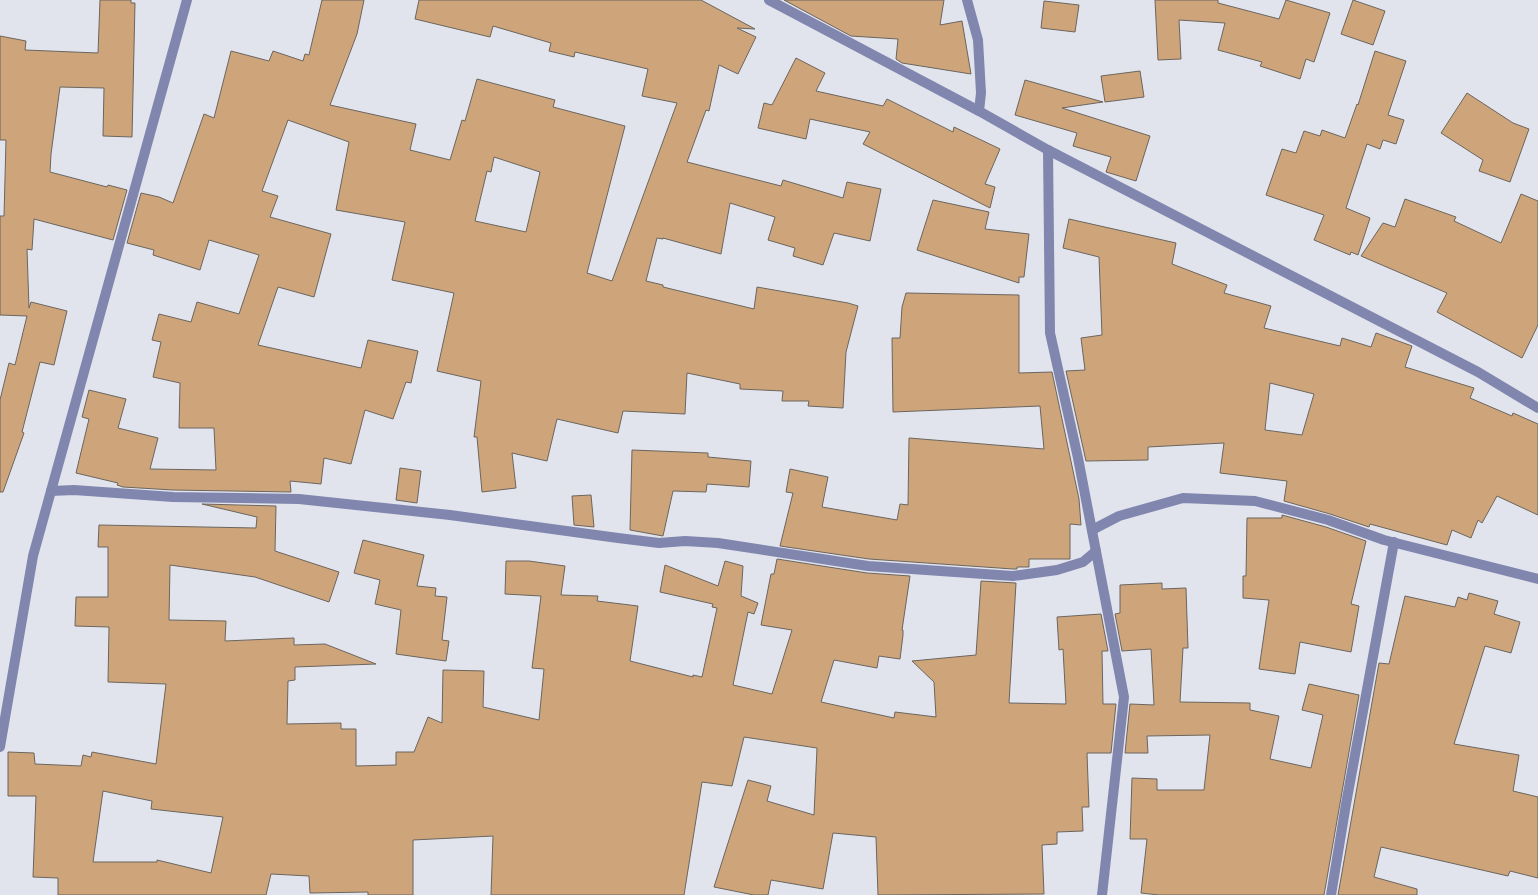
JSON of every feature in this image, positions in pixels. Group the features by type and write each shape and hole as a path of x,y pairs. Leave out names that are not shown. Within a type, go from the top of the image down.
{"street":[{"path":"0,748 33,556 187,0"},
{"path":"769,0 1048,150 1478,372 1538,408"},
{"path":"967,0 978,40 982,93 980,112"},
{"path":"1048,150 1050,333 1078,458 1124,697 1102,895"},
{"path":"51,491 74,490 173,497 299,499 450,515 651,542 685,541 718,543 868,566 1013,576 1057,570 1083,562 1096,551"},
{"path":"1092,530 1119,516 1184,498 1256,500 1328,520 1394,542 1538,579"},
{"path":"1331,895 1394,542"}],"building":[{"path":"100,0 131,0 131,3 135,3 132,137 103,136 104,88 60,87 50,172 107,187 108,185 127,190 113,240 34,219 32,250 27,249 29,308 31,302 67,311 54,365 40,362 22,432 24,433 3,492 0,492 0,400 9,363 15,365 27,316 0,315 0,216 4,216 6,140 0,140 0,36 26,41 25,50 98,53"},
{"path":"322,0 364,0 357,34 330,105 416,124 410,150 450,160 462,120 465,121 477,79 555,100 553,107 625,126 587,273 612,281 677,103 642,96 648,69 575,52 574,57 549,51 551,43 493,26 490,37 415,19 419,0 701,0 755,29 737,28 756,37 738,74 719,65 709,111 706,110 687,162 781,186 783,180 843,198 847,182 881,189 870,241 834,233 823,265 793,256 795,248 768,240 775,217 730,203 721,254 657,238 646,281 663,285 663,287 754,309 757,287 858,306 846,352 843,408 808,406 809,401 782,401 783,391 740,389 740,384 687,373 685,414 623,411 618,433 557,419 547,461 512,453 516,488 482,492 477,437 474,437 481,381 437,371 454,293 392,280 405,222 336,210 349,142 288,120 262,191 278,196 270,217 331,234 314,297 278,287 258,345 361,368 368,340 418,351 411,383 406,382 393,419 365,410 351,464 324,458 321,484 290,481 291,492 173,490 123,487 117,485 118,483 76,473 89,419 82,417 89,390 126,399 118,428 158,438 150,469 216,470 214,428 179,428 180,383 153,377 161,342 152,340 159,314 191,322 197,302 239,314 259,255 209,240 200,270 153,255 154,250 127,243 141,193 159,197 173,203 204,114 214,118 231,51 269,61 273,51 303,61 305,54 309,55","holes":["494,157 540,172 526,232 475,221 487,171 491,172"]},
{"path":"784,0 944,0 940,25 962,21 971,74 902,63 896,59 898,39 851,36"},
{"path":"1155,0 1218,0 1218,3 1279,19 1286,0 1330,13 1314,62 1306,59 1300,79 1260,66 1262,62 1218,50 1225,23 1179,20 1181,59 1158,60"},
{"path":"1353,0 1385,11 1373,45 1341,34"},
{"path":"1044,1 1079,5 1075,32 1041,28"},
{"path":"1375,51 1406,61 1388,115 1404,120 1396,144 1383,140 1380,149 1367,144 1346,208 1370,218 1358,255 1351,252 1350,255 1314,240 1324,215 1266,195 1282,149 1296,153 1304,131 1320,136 1322,130 1345,138 1358,105"},
{"path":"796,58 825,73 816,91 883,106 887,99 953,132 954,127 1000,149 985,184 995,187 990,208 863,144 870,132 810,119 806,139 758,128 764,103 772,105"},
{"path":"1140,71 1144,97 1105,102 1101,76"},
{"path":"1025,80 1103,102 1062,108 1150,136 1136,181 1106,172 1111,157 1073,146 1077,133 1015,115"},
{"path":"1467,93 1513,123 1529,129 1510,182 1479,171 1483,160 1441,133"},
{"path":"1521,194 1538,201 1538,325 1522,358 1437,312 1447,293 1361,256 1383,223 1395,227 1405,199 1456,217 1454,221 1501,243"},
{"path":"933,200 989,212 985,229 1029,234 1024,277 1019,277 1019,283 917,250"},
{"path":"1069,219 1176,243 1172,264 1227,285 1224,293 1271,306 1264,328 1340,346 1342,338 1371,347 1376,333 1412,346 1405,367 1474,388 1470,398 1512,416 1513,413 1538,424 1538,515 1497,496 1482,523 1478,520 1471,538 1452,530 1447,545 1370,524 1369,527 1284,501 1287,481 1220,473 1224,443 1148,447 1148,460 1086,461 1066,371 1085,370 1081,338 1102,335 1099,257 1063,248","holes":["1270,383 1314,394 1302,435 1265,430"]},
{"path":"906,293 1019,295 1019,373 1052,372 1079,499 1081,525 1070,524 1070,559 1029,559 1029,567 1013,569 869,559 780,546 793,493 786,492 790,469 828,477 822,507 897,520 900,504 908,505 909,438 1044,449 1040,406 893,412 892,338 900,338 902,307"},
{"path":"632,450 708,453 708,457 751,461 749,487 707,484 706,492 673,491 663,536 630,530"},
{"path":"400,468 421,471 417,503 396,500"},
{"path":"591,495 594,527 574,525 572,496"},
{"path":"202,504 276,506 275,551 339,572 329,602 255,577 170,565 169,620 226,621 225,641 294,638 294,645 325,644 376,664 295,667 295,680 288,681 287,724 341,723 341,729 356,729 356,766 396,765 396,752 414,752 428,717 442,723 443,670 484,671 483,707 539,720 544,669 532,668 541,596 505,594 506,561 529,561 565,566 561,595 598,596 597,601 638,606 630,661 693,677 693,675 702,677 717,608 712,607 713,604 660,592 665,565 718,586 725,561 743,566 741,596 758,603 754,614 748,612 733,685 772,694 792,630 761,625 771,574 774,574 777,559 867,573 910,576 900,659 879,656 877,668 834,660 821,702 894,718 895,712 936,717 934,682 912,661 976,655 981,581 1016,583 1009,703 1066,704 1063,649 1059,650 1057,617 1101,614 1108,651 1102,651 1103,704 1116,704 1111,753 1087,753 1089,807 1082,807 1083,831 1057,832 1057,844 1042,845 1044,894 878,895 876,837 833,833 823,889 771,880 768,895 754,895 714,887 748,780 771,786 767,801 814,815 817,748 744,737 732,786 702,782 684,895 491,895 493,836 413,840 413,895 368,895 368,892 310,893 309,876 271,874 266,895 58,895 58,878 33,877 36,796 8,796 8,752 34,753 35,764 81,766 83,755 91,757 92,752 156,764 166,684 108,682 109,627 75,626 76,597 108,597 108,547 98,547 99,525 256,528 257,517","holes":["103,791 152,801 151,809 223,817 211,873 157,860 157,862 93,862"]},
{"path":"1282,515 1326,527 1366,541 1351,604 1359,606 1351,652 1300,642 1295,674 1259,669 1269,600 1243,598 1243,576 1246,576 1247,518 1282,518"},
{"path":"363,540 424,555 417,586 436,588 435,596 447,597 442,640 449,641 446,661 396,654 401,610 375,604 380,580 354,573"},
{"path":"1162,583 1162,589 1186,588 1188,648 1183,648 1180,702 1250,703 1250,710 1279,716 1270,759 1311,768 1323,715 1302,710 1309,684 1359,695 1324,895 1159,895 1141,893 1147,839 1130,839 1132,778 1157,779 1157,790 1204,790 1210,735 1147,736 1148,753 1125,753 1130,704 1154,705 1151,649 1122,651 1115,614 1120,613 1120,585"},
{"path":"1469,593 1498,601 1494,614 1520,622 1511,653 1485,646 1454,744 1519,755 1513,791 1538,797 1538,878 1510,871 1508,876 1381,847 1374,877 1417,889 1417,895 1338,895 1379,663 1389,664 1405,596 1455,607 1458,597 1467,600"}]}
